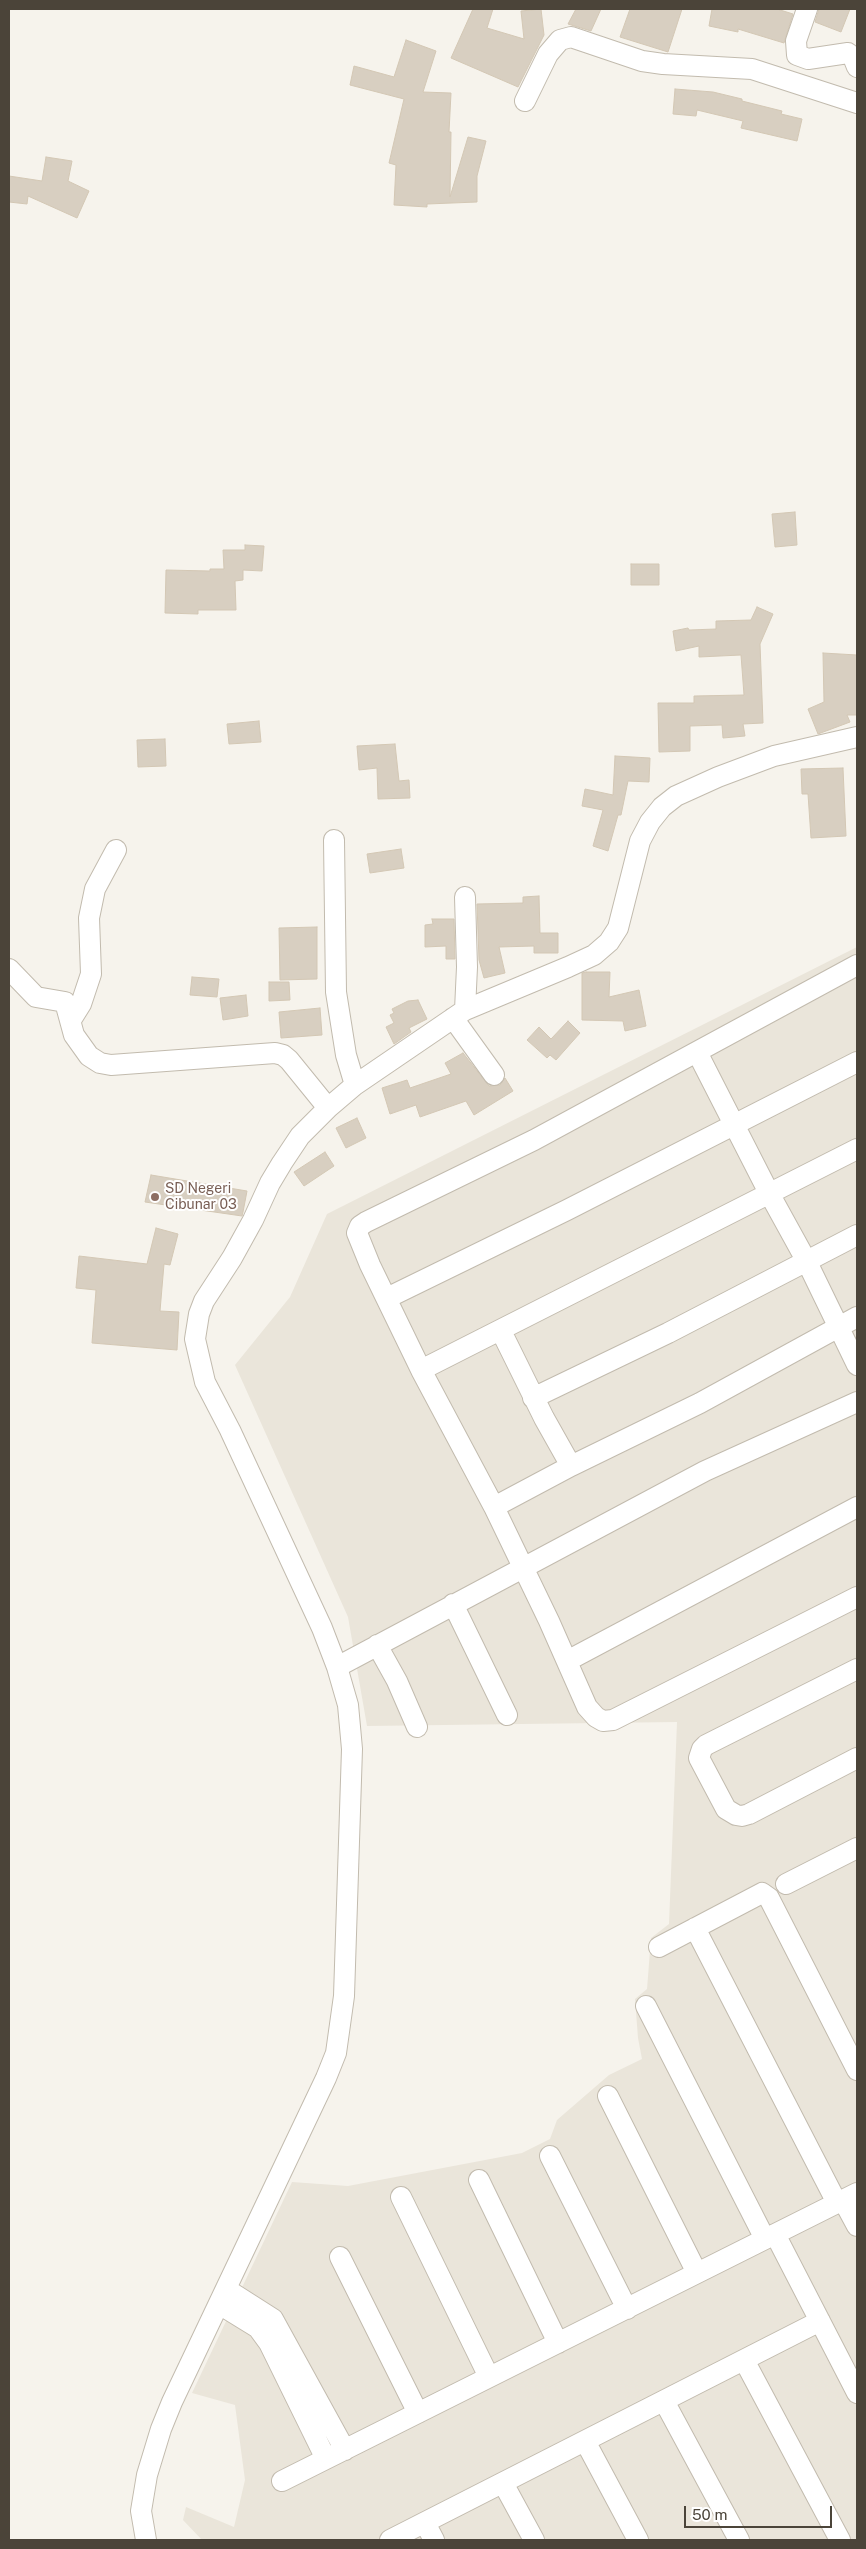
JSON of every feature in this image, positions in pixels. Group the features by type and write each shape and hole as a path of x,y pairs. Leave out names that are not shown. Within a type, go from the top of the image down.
{"street":[{"path":"807,9 796,41 797,54 808,59 841,53 856,60"},
{"path":"525,102 548,54 560,40 571,37 649,62 752,69 857,103"},
{"path":"146,2540 141,2511 153,2454 172,2402 326,2078 336,2053 342,2023 351,1840 352,1749 348,1705 337,1667 322,1628 230,1430 205,1382 195,1340 197,1320 204,1301 249,1228 270,1183 300,1136 328,1108 355,1085 459,1014 594,955 609,942 618,928 640,840 650,822 662,807 676,796 718,777 774,756 857,737"},
{"path":"334,840 336,992 346,1055 355,1085"},
{"path":"71,1020 81,1004 91,974 88,918 95,888 116,850"},
{"path":"465,897 467,967 459,1014 494,1075"},
{"path":"857,965 534,1140 360,1226 357,1232 360,1245 421,1370 494,1507 587,1707 603,1721 613,1720 857,1597"},
{"path":"9,968 36,998 65,1002 74,1035 89,1056 100,1063 111,1064 264,1053 283,1055 328,1108"},
{"path":"696,1052 768,1193 807,1262 857,1365"},
{"path":"387,1298 734,1126 857,1062"},
{"path":"421,1370 857,1149"},
{"path":"533,1398 668,1333 857,1235"},
{"path":"494,1507 571,1466 700,1403 857,1317"},
{"path":"501,1331 533,1398 571,1466"},
{"path":"337,1667 705,1471 857,1402"},
{"path":"567,1661 857,1508"},
{"path":"453,1604 507,1715"},
{"path":"377,1645 397,1681 417,1726"},
{"path":"857,1669 702,1748 699,1758 726,1809 742,1816 857,1758"},
{"path":"786,1884 857,1848"},
{"path":"659,1947 762,1893 769,1898 852,2049 857,2070"},
{"path":"695,1928 846,2198 857,2226"},
{"path":"646,2006 770,2236 820,2321 857,2393"},
{"path":"608,2096 697,2273"},
{"path":"550,2156 627,2308"},
{"path":"479,2180 558,2343"},
{"path":"402,2197 490,2377"},
{"path":"282,2481 846,2198"},
{"path":"340,2257 418,2413"},
{"path":"223,2296 273,2319 344,2450"},
{"path":"223,2296 258,2328 268,2343 326,2459"},
{"path":"390,2540 820,2321"},
{"path":"744,2360 840,2540"},
{"path":"664,2401 739,2540"},
{"path":"585,2441 638,2540"},
{"path":"503,2482 534,2540"},
{"path":"425,2523 434,2540"}],"shaded area":[{"path":"857,947 857,2540 202,2540 183,2520 186,2507 234,2527 245,2480 235,2405 192,2393 292,2182 348,2186 522,2153 550,2139 557,2120 609,2075 642,2059 638,2038 635,1999 647,1989 651,1938 669,1924 677,1722 367,1726 348,1617 235,1365 290,1297 327,1214"}],"building":[{"path":"473,9 493,9 487,28 524,39 521,11 541,9 544,35 518,87 451,58"},
{"path":"576,9 601,9 591,31 568,24"},
{"path":"630,9 682,9 668,52 620,37"},
{"path":"712,9 777,9 793,14 784,43 738,29 738,32 709,26"},
{"path":"819,9 850,9 841,32 815,22"},
{"path":"406,40 436,51 423,92 451,93 449,132 451,132 450,197 468,137 486,141 477,176 477,202 427,204 427,207 394,205 396,165 389,163 404,99 350,85 354,66 394,77"},
{"path":"675,89 713,92 782,111 781,114 802,119 797,141 741,128 743,121 697,110 696,116 673,114"},
{"path":"46,157 72,161 68,181 89,191 77,218 28,196 27,204 9,202 9,176 42,181"},
{"path":"795,512 797,545 775,547 772,514"},
{"path":"245,545 264,546 262,571 243,570 243,580 235,581 236,610 198,610 198,614 165,613 166,570 210,571 210,569 224,569 223,550 245,550"},
{"path":"631,564 659,564 659,585 631,585"},
{"path":"757,607 773,614 760,644 763,723 743,724 745,736 723,738 722,725 690,726 690,751 659,752 658,703 694,703 694,696 744,695 741,655 699,657 699,646 676,651 673,631 688,628 689,630 716,629 716,621 751,620"},
{"path":"823,653 857,655 857,715 847,715 850,722 818,734 808,709 824,702"},
{"path":"259,721 261,742 229,744 227,724"},
{"path":"165,739 166,766 138,767 137,740"},
{"path":"395,744 399,781 409,780 410,798 378,799 377,768 359,770 357,746"},
{"path":"615,756 650,758 649,782 628,781 621,815 618,815 608,851 593,846 603,810 582,806 585,789 613,795"},
{"path":"843,768 846,836 811,838 808,794 802,794 801,769"},
{"path":"401,849 404,868 370,873 367,854"},
{"path":"539,896 540,933 558,933 558,953 534,953 534,946 499,947 505,973 484,978 479,960 477,904 523,903 523,897"},
{"path":"432,919 454,919 455,959 446,959 446,946 425,947 425,925 433,924"},
{"path":"317,927 317,979 280,980 279,928"},
{"path":"610,972 609,997 639,990 646,1026 625,1031 623,1021 582,1020 582,973"},
{"path":"192,977 219,979 217,997 190,995"},
{"path":"269,982 289,982 290,1000 269,1001"},
{"path":"246,995 248,1016 223,1020 220,998"},
{"path":"418,1000 427,1019 409,1028 411,1032 394,1044 386,1027 394,1023 390,1015 394,1013 392,1009 408,1001"},
{"path":"320,1008 322,1035 281,1038 279,1012"},
{"path":"568,1021 580,1033 556,1060 550,1055 547,1058 527,1040 539,1027 551,1039"},
{"path":"463,1053 489,1086 500,1085 505,1078 513,1091 474,1115 466,1101 420,1117 416,1105 390,1114 382,1088 407,1080 410,1088 451,1074 445,1063"},
{"path":"357,1118 366,1138 346,1148 336,1128"},
{"path":"325,1152 334,1166 304,1186 294,1172"},
{"path":"151,1175 247,1191 242,1216 145,1202"},
{"path":"156,1228 178,1234 170,1265 164,1264 160,1311 179,1312 177,1350 92,1343 96,1290 76,1288 79,1256 147,1264"}],"place":[{"name":"SD Negeri Cibunar 03","path":"155,1197"}]}
